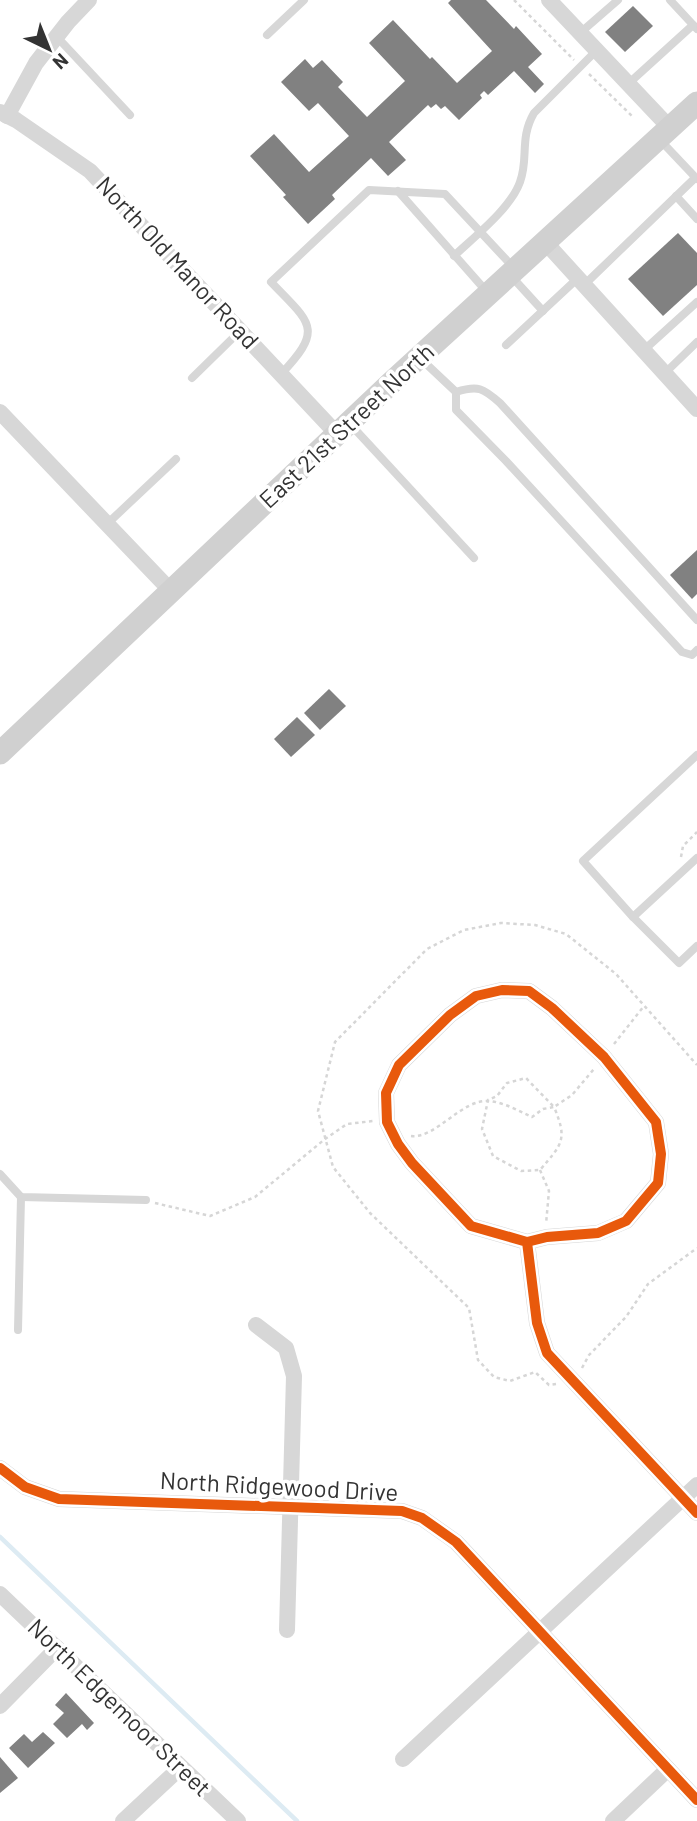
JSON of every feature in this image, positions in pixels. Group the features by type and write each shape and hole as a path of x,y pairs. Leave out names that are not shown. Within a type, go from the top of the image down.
{"main road":[{"name":"East 21st Street North","path":"2,746 419,357 696,105"}],"street":[{"path":"4,114 36,63 89,0"},
{"path":"549,0 628,84 664,133"},
{"name":"North Old Manor Road","path":"4,114 90,171 281,374 343,428"},
{"path":"546,243 697,409"},
{"path":"0,412 171,591"},
{"path":"502,990 528,991 552,1008 604,1056 656,1122 661,1154 657,1183 626,1221 598,1233 547,1237 527,1242 471,1226 412,1163 387,1122 386,1093 399,1065 450,1014 476,996 502,990"},
{"path":"527,1242 537,1323 547,1353 697,1513"},
{"path":"256,1325 286,1348 294,1376 287,1630"},
{"name":"North Ridgewood Drive","path":"0,1468 25,1487 59,1499 402,1511 422,1518 456,1542 697,1800"},
{"path":"403,1759 697,1485"},
{"name":"North Edgemoor Street","path":"0,1594 238,1821"},
{"path":"0,1706 57,1648"},
{"path":"123,1821 181,1766"},
{"path":"613,1821 668,1769"}],"lane":[{"path":"267,35 304,0"},
{"path":"580,33 618,0"},
{"path":"628,84 695,27 670,0"},
{"path":"57,37 130,115"},
{"path":"454,256 508,202 519,185 523,166 523,144 527,125 534,113 597,50"},
{"path":"506,345 696,179 664,133"},
{"path":"281,374 306,346 308,328 303,317 271,282 369,190 445,194 480,231 543,311"},
{"path":"398,191 489,294"},
{"path":"677,196 697,219"},
{"path":"643,350 697,302"},
{"path":"192,379 240,331"},
{"path":"664,373 697,342"},
{"path":"419,357 456,392 456,410 682,652 692,655 697,650"},
{"path":"456,392 473,386 488,392 500,403 697,620"},
{"path":"343,428 474,558"},
{"path":"107,524 176,459"},
{"path":"697,754 583,861 679,963 697,946"},
{"path":"633,916 697,858"},
{"path":"0,1174 21,1197 18,1330"},
{"path":"21,1197 146,1200"}],"path":[{"path":"502,923 535,925 566,934 616,974 697,1065"},
{"path":"488,1100 512,1107 532,1117 543,1109 554,1107 572,1095 644,1006"},
{"path":"146,1200 210,1216 255,1198 325,1139 347,1124 387,1122 402,1116 411,1136 420,1136 464,1108 497,1096 507,1083 526,1078 554,1107 563,1128 559,1147 540,1170 521,1171 492,1156 482,1129 488,1100"},
{"path":"540,1170 549,1191 547,1237"},
{"path":"575,1382 589,1355 626,1317 648,1284 697,1248"}],"building":[{"path":"451,0 486,0 514,29 516,26 542,54 528,67 544,84 535,93 514,71 488,95 484,91 480,95 482,98 459,120 445,106 441,109 436,104 431,108 428,105 389,142 406,160 388,176 371,158 332,195 335,199 308,224 250,156 274,134 309,172 349,136 318,103 309,111 281,82 305,59 313,68 322,60 343,82 338,87 367,117 405,81 369,43 393,20 457,83 492,51 448,3"},
{"path":"633,6 653,26 625,52 605,32"},
{"path":"678,233 697,253 697,285 663,316 628,279"},
{"path":"697,550 697,594 692,599 670,575"},
{"path":"329,689 346,706 320,730 304,713"},
{"path":"297,717 315,735 291,757 274,739"},
{"path":"66,1693 94,1723 87,1730 82,1724 67,1738 53,1724 64,1713 55,1705"},
{"path":"43,1732 55,1743 28,1768 9,1748 24,1734 32,1742"},
{"path":"0,1757 18,1778 0,1793"}],"waterway":[{"path":"0,1537 297,1821"}],"cycle path":[{"path":"527,1242 471,1226 412,1163 387,1122 386,1093 399,1065 450,1015 476,996 502,990 529,991 552,1008 604,1057 656,1122 661,1154 658,1183 626,1221 598,1233 547,1237 527,1242 537,1323 547,1353 697,1513"},
{"path":"0,1468 25,1487 59,1499 402,1511 422,1518 456,1542 697,1800"}]}
